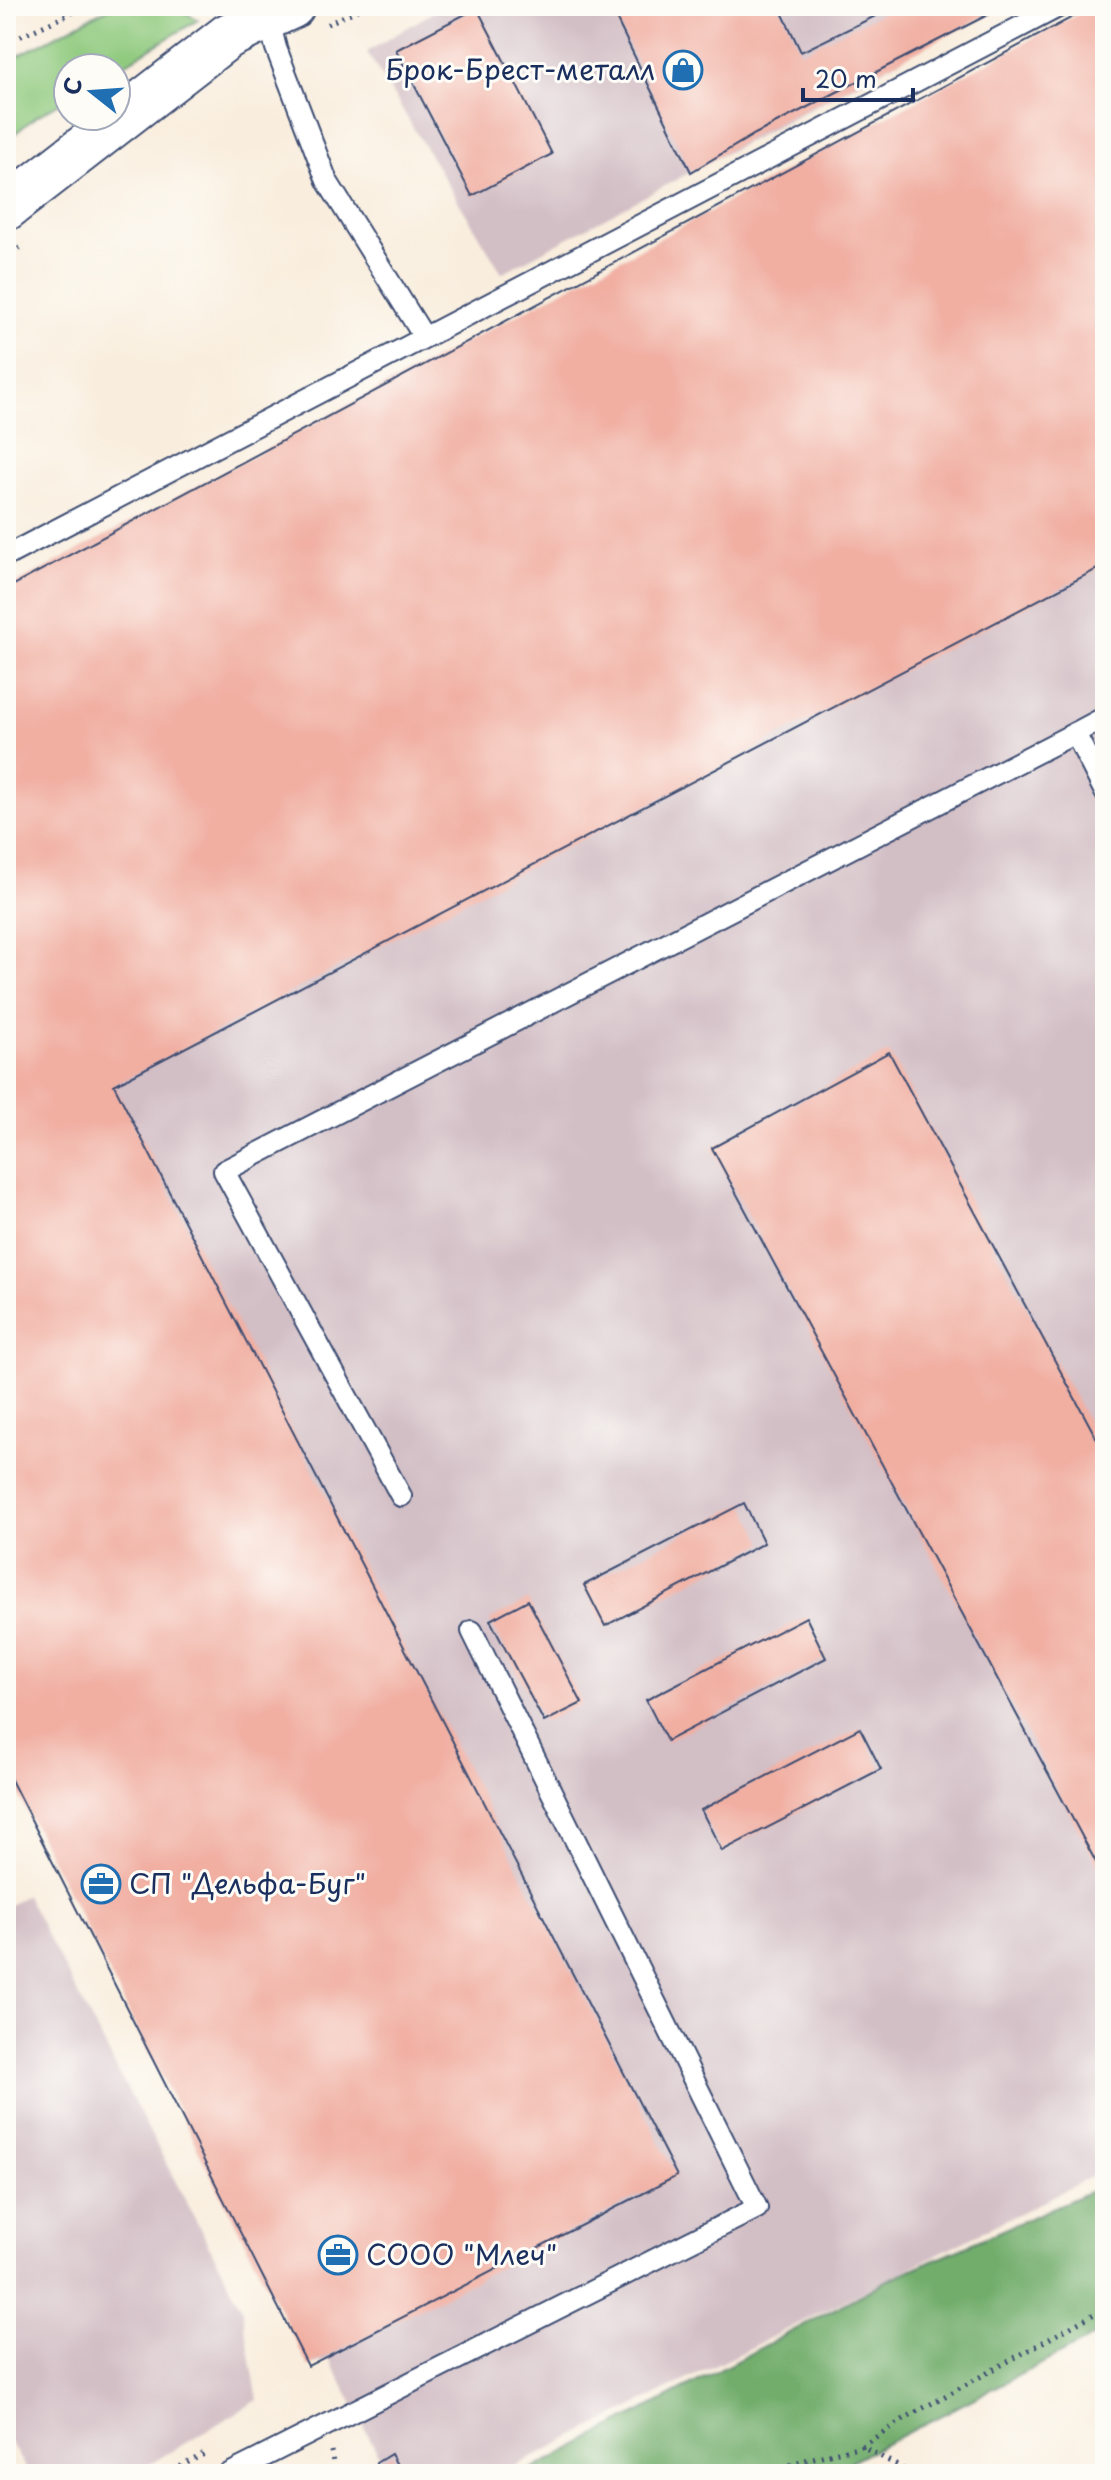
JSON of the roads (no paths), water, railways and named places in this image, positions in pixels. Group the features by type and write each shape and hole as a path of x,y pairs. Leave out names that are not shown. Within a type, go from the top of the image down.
{"street":[{"path":"6,208 228,36 280,11"}],"lane":[{"path":"6,556 1060,6"},
{"path":"280,11 281,61 327,181 424,337"},
{"path":"401,1496 224,1171 1105,717"},
{"path":"1075,733 1105,792"},
{"path":"229,2474 757,2208 472,1631"}],"place":[{"name":"Брок-Брест-металл","path":"683,70"},
{"name":"СП \"Дельфа-Буг\"","path":"101,1884"},
{"name":"СООО \"Млеч\"","path":"338,2255"}]}
